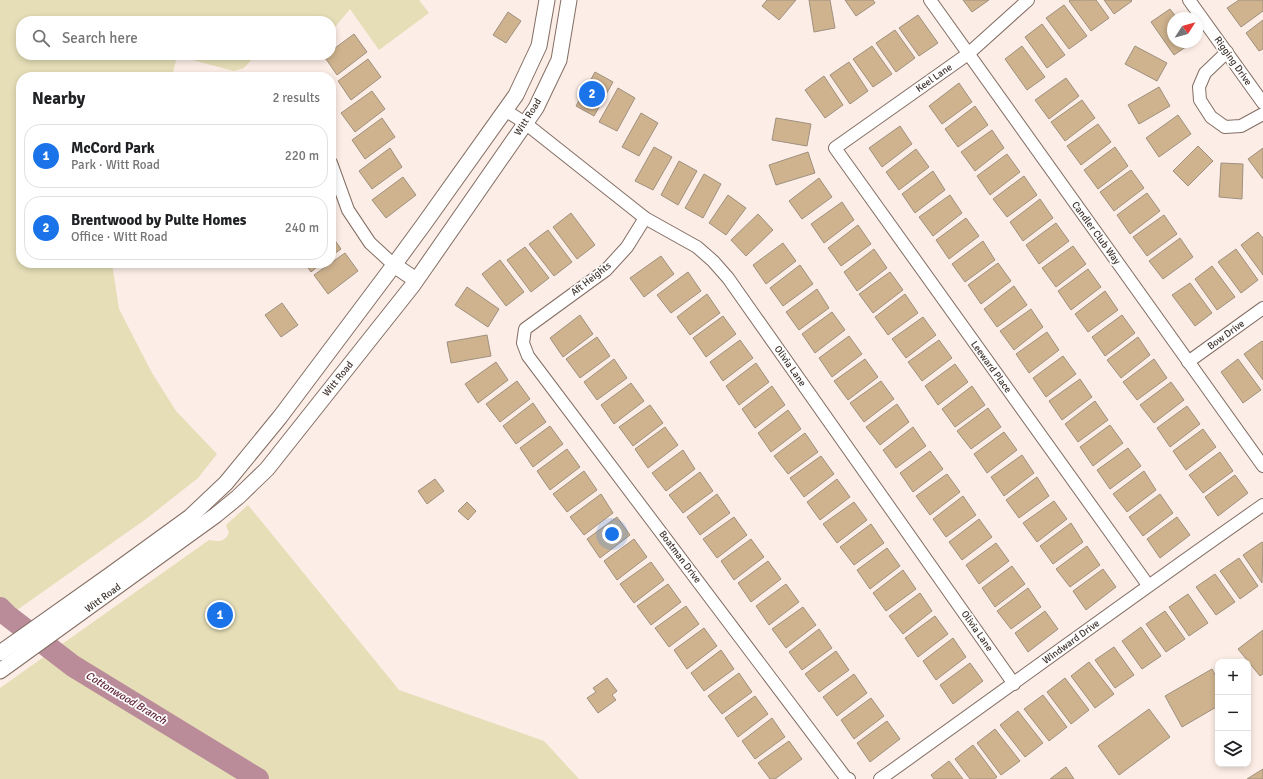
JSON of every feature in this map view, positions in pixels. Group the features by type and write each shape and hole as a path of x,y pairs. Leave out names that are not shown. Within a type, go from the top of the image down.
{"street":[{"name":"Witt Road","path":"0,671 114,581 190,517 226,483 293,399 394,265 516,95 539,46 547,0"},
{"name":"Witt Road","path":"0,653 216,515 238,497 267,469 416,280 536,108 559,60 569,0"},
{"name":"Candler Club Way","path":"930,0 1263,466"},
{"name":"Keel Lane","path":"835,148 968,54 1028,0"},
{"name":"Rigging Drive","path":"1189,0 1263,103"},
{"path":"1227,52 1205,73 1199,87 1200,100 1211,117 1225,127 1241,126 1263,114"},
{"name":"Olivia Lane","path":"505,110 525,123 645,218 697,247 713,261 728,278 1014,684"},
{"name":"Leeward Place","path":"835,148 1148,586"},
{"path":"336,177 348,210 370,243 394,265 416,280"},
{"name":"Aft Heights","path":"525,329 606,270 627,247 645,218"},
{"name":"Bow Drive","path":"1188,362 1263,308"},
{"name":"Boatman Drive","path":"525,329 523,343 528,356 846,778 849,779"},
{"name":"Windward Drive","path":"880,779 1263,505"}],"shaded area":[{"path":"0,0 419,0 429,13 379,50 350,9 336,26 336,16 16,16 16,60 176,60 173,72 16,72 16,268 113,268 119,309 152,373 176,411 217,454 198,478 146,519 0,622"},
{"path":"192,60 251,60 244,68 234,71"},
{"path":"248,505 399,690 544,741 579,779 0,779 0,688 209,540 223,540 229,533 226,525"}],"building":[{"path":"767,0 796,0 779,20 762,6"},
{"path":"809,0 830,0 835,28 814,32"},
{"path":"845,0 873,0 875,3 856,16"},
{"path":"963,0 989,0 972,12"},
{"path":"1096,0 1109,18 1091,31 1069,1"},
{"path":"1104,0 1131,0 1132,1 1114,14"},
{"path":"1239,0 1263,0 1263,11 1241,27 1227,8"},
{"path":"1064,5 1087,36 1069,49 1046,18"},
{"path":"1170,9 1172,12 1167,12 1167,45 1151,22"},
{"path":"508,12 521,21 506,43 493,35"},
{"path":"918,15 938,43 919,56 899,28"},
{"path":"1263,20 1263,49 1259,51 1246,33"},
{"path":"1042,24 1065,55 1047,68 1025,37"},
{"path":"895,30 915,58 896,72 876,43"},
{"path":"354,34 367,52 337,75 327,60 336,60 336,47"},
{"path":"872,46 892,74 873,87 853,59"},
{"path":"1022,46 1045,77 1027,90 1005,59"},
{"path":"1135,46 1167,63 1157,81 1125,64"},
{"path":"1169,48 1184,48 1174,55"},
{"path":"368,59 381,77 351,100 338,81"},
{"path":"849,62 868,91 850,104 830,75"},
{"path":"595,72 613,82 594,116 576,106"},
{"path":"824,76 843,105 825,118 805,90"},
{"path":"1066,78 1079,96 1049,119 1035,100"},
{"path":"959,83 972,102 942,124 929,106"},
{"path":"1159,87 1170,106 1139,124 1128,105"},
{"path":"618,88 635,98 617,131 599,122"},
{"path":"372,91 385,109 355,132 341,113"},
{"path":"1082,100 1095,118 1065,141 1051,122"},
{"path":"975,106 988,125 958,147 945,129"},
{"path":"641,113 658,123 639,156 622,147"},
{"path":"1178,115 1191,134 1159,157 1146,138"},
{"path":"382,118 395,137 365,159 352,140"},
{"path":"776,118 811,124 807,146 772,140"},
{"path":"1098,124 1111,142 1081,165 1067,146"},
{"path":"900,126 912,144 882,167 869,148"},
{"path":"992,130 1004,148 975,171 961,152"},
{"path":"1198,146 1213,161 1188,186 1173,171"},
{"path":"654,147 672,157 653,190 635,181"},
{"path":"1115,147 1128,166 1098,189 1084,170"},
{"path":"390,148 402,167 372,189 359,171"},
{"path":"1263,148 1263,179 1248,159"},
{"path":"916,149 929,167 899,190 886,172"},
{"path":"808,152 815,173 776,185 769,165"},
{"path":"1007,154 1020,172 990,195 977,176"},
{"path":"679,161 697,171 678,205 661,195"},
{"path":"1221,163 1243,164 1242,199 1219,197"},
{"path":"1131,170 1144,188 1114,211 1100,192"},
{"path":"933,171 945,190 915,213 902,194"},
{"path":"704,174 721,184 703,218 685,208"},
{"path":"1024,176 1037,195 1007,217 993,199"},
{"path":"403,177 416,195 386,218 372,200"},
{"path":"819,178 832,197 802,219 789,201"},
{"path":"1147,193 1160,211 1130,234 1117,215"},
{"path":"728,195 746,208 726,235 709,223"},
{"path":"950,195 962,213 933,236 919,217"},
{"path":"1040,199 1053,218 1023,241 1010,222"},
{"path":"842,202 854,220 824,243 811,224"},
{"path":"571,213 595,245 577,259 553,227"},
{"path":"758,214 773,230 746,256 731,240"},
{"path":"1164,215 1177,234 1147,256 1133,237"},
{"path":"966,218 979,236 949,259 936,240"},
{"path":"1056,223 1069,241 1039,264 1026,245"},
{"path":"858,225 871,244 841,266 828,248"},
{"path":"548,230 572,262 554,276 529,244"},
{"path":"1258,232 1263,238 1263,275 1241,245"},
{"path":"1180,238 1193,257 1163,279 1149,261"},
{"path":"983,241 995,260 965,282 952,264"},
{"path":"336,242 341,249 336,252"},
{"path":"783,243 796,261 766,284 753,265"},
{"path":"1073,246 1086,264 1056,287 1042,268"},
{"path":"525,247 549,278 531,292 507,260"},
{"path":"874,249 887,268 857,291 844,272"},
{"path":"1236,249 1258,280 1241,293 1218,262"},
{"path":"345,253 358,271 328,294 314,275 324,268 336,268 336,259"},
{"path":"661,256 674,274 644,297 630,278"},
{"path":"500,260 524,292 506,306 482,274"},
{"path":"998,263 1011,281 981,304 968,285"},
{"path":"800,265 813,284 783,306 770,288"},
{"path":"1212,266 1235,297 1217,310 1195,279"},
{"path":"308,268 316,268 311,272"},
{"path":"1088,269 1101,287 1071,310 1058,291"},
{"path":"688,272 701,291 671,313 657,295"},
{"path":"890,272 903,290 873,313 859,294"},
{"path":"1190,283 1212,313 1195,326 1172,295"},
{"path":"1014,286 1027,305 997,327 984,309"},
{"path":"467,287 499,309 488,327 455,305"},
{"path":"817,289 829,308 799,330 786,312"},
{"path":"1105,291 1118,310 1088,332 1075,314"},
{"path":"707,294 720,313 690,335 677,317"},
{"path":"905,294 918,313 888,335 875,317"},
{"path":"282,303 298,325 281,337 265,315"},
{"path":"1031,309 1043,327 1014,350 1000,331"},
{"path":"832,312 845,330 815,353 802,334"},
{"path":"580,315 593,334 563,357 550,338"},
{"path":"1122,315 1135,333 1105,356 1092,337"},
{"path":"723,316 736,334 706,357 693,338"},
{"path":"923,317 936,335 906,358 892,339"},
{"path":"1047,332 1059,350 1029,373 1016,354"},
{"path":"487,335 491,356 451,363 447,342"},
{"path":"849,336 862,354 832,377 819,358"},
{"path":"597,337 610,356 580,378 566,359"},
{"path":"1138,337 1150,355 1121,378 1107,360"},
{"path":"740,340 753,358 723,381 710,362"},
{"path":"939,340 952,358 922,381 908,362"},
{"path":"1262,341 1263,342 1263,380 1244,354"},
{"path":"1063,356 1076,374 1046,397 1033,378"},
{"path":"614,359 627,378 597,400 584,382"},
{"path":"865,359 878,377 848,400 834,381"},
{"path":"1154,359 1167,378 1137,400 1123,382"},
{"path":"1238,359 1261,390 1243,403 1221,372"},
{"path":"496,362 508,380 478,403 465,384"},
{"path":"756,363 769,382 739,405 726,386"},
{"path":"955,364 968,382 938,405 925,386"},
{"path":"1080,379 1092,397 1062,420 1049,401"},
{"path":"517,381 530,399 500,422 486,404"},
{"path":"881,381 894,399 864,422 850,403"},
{"path":"1171,382 1184,400 1154,423 1140,405"},
{"path":"631,383 644,401 614,424 601,405"},
{"path":"772,386 785,405 755,428 742,409"},
{"path":"972,386 985,405 955,427 942,409"},
{"path":"1095,401 1108,420 1078,442 1065,424"},
{"path":"533,403 546,422 516,444 503,426"},
{"path":"897,404 909,422 880,445 866,427"},
{"path":"650,405 663,423 633,446 619,427"},
{"path":"1187,406 1200,424 1170,447 1157,428"},
{"path":"988,408 1001,427 971,449 957,431"},
{"path":"788,410 801,429 771,452 758,433"},
{"path":"1110,425 1123,443 1093,466 1080,447"},
{"path":"550,426 563,444 533,467 520,448"},
{"path":"665,427 678,445 648,468 635,449"},
{"path":"913,427 926,446 896,468 883,450"},
{"path":"1203,429 1216,447 1186,470 1173,451"},
{"path":"1004,432 1017,450 987,473 974,454"},
{"path":"805,433 818,452 788,474 774,456"},
{"path":"1128,448 1141,466 1110,489 1097,470"},
{"path":"567,449 580,467 550,490 537,471"},
{"path":"683,450 695,469 666,491 652,473"},
{"path":"930,451 943,469 913,492 900,473"},
{"path":"1220,452 1233,471 1203,493 1189,475"},
{"path":"1022,455 1034,473 1004,496 991,477"},
{"path":"821,456 834,474 804,497 790,478"},
{"path":"584,471 597,490 567,512 553,494"},
{"path":"1144,471 1156,490 1127,512 1113,494"},
{"path":"700,472 713,491 683,513 669,495"},
{"path":"947,474 960,492 930,515 916,496"},
{"path":"1235,475 1248,493 1218,516 1205,497"},
{"path":"1037,477 1049,496 1019,518 1006,500"},
{"path":"435,479 444,491 427,504 418,491"},
{"path":"837,479 850,497 820,520 807,502"},
{"path":"601,494 613,513 584,535 570,517"},
{"path":"717,494 730,513 700,535 687,517"},
{"path":"1160,494 1173,513 1143,536 1129,517"},
{"path":"963,496 976,515 946,537 933,519"},
{"path":"1054,501 1067,519 1037,542 1023,523"},
{"path":"467,502 476,511 468,520 458,511"},
{"path":"854,502 867,520 837,543 823,524"},
{"path":"617,517 630,535 600,558 587,539"},
{"path":"734,517 747,535 717,558 703,539"},
{"path":"1177,517 1190,535 1160,558 1147,539"},
{"path":"979,519 992,537 962,560 949,542"},
{"path":"1071,523 1083,542 1053,564 1040,546"},
{"path":"871,524 884,543 854,565 840,547"},
{"path":"634,539 647,557 617,580 604,561"},
{"path":"751,539 764,557 734,580 721,561"},
{"path":"1262,542 1263,543 1262,583 1243,555"},
{"path":"996,543 1009,561 979,584 966,565"},
{"path":"1087,546 1100,565 1070,587 1056,569"},
{"path":"887,548 900,566 870,589 857,570"},
{"path":"1239,558 1258,586 1240,599 1220,571"},
{"path":"768,561 781,579 751,602 738,583"},
{"path":"651,562 664,580 634,603 620,584"},
{"path":"1012,566 1025,584 995,607 982,588"},
{"path":"1103,569 1116,587 1086,610 1073,591"},
{"path":"903,570 916,589 886,611 873,593"},
{"path":"1215,574 1235,602 1216,615 1196,587"},
{"path":"668,584 681,602 651,625 637,606"},
{"path":"786,584 799,602 769,625 756,606"},
{"path":"1028,588 1041,607 1011,629 997,611"},
{"path":"920,593 932,611 903,634 889,616"},
{"path":"1188,594 1208,623 1189,636 1169,607"},
{"path":"686,606 699,624 669,647 655,628"},
{"path":"803,607 816,625 786,648 772,629"},
{"path":"1045,611 1058,629 1028,652 1015,633"},
{"path":"1165,611 1185,639 1166,652 1146,624"},
{"path":"935,616 948,634 918,657 905,638"},
{"path":"1141,627 1161,656 1142,669 1122,641"},
{"path":"704,628 717,646 687,669 674,650"},
{"path":"819,629 832,648 802,670 789,652"},
{"path":"1263,630 1263,674 1260,676 1251,665 1251,659 1246,659 1238,649"},
{"path":"953,638 966,657 936,680 923,661"},
{"path":"1114,647 1134,675 1115,688 1095,660"},
{"path":"721,650 734,669 704,691 691,673"},
{"path":"836,651 849,670 819,692 805,674"},
{"path":"1089,662 1114,694 1095,708 1071,676"},
{"path":"970,663 983,681 953,704 940,685"},
{"path":"1212,669 1215,674 1215,708 1182,727 1165,696"},
{"path":"739,673 752,692 722,714 708,696"},
{"path":"854,674 867,693 837,716 823,697"},
{"path":"607,678 617,691 612,695 616,700 598,713 587,698 596,692 593,688"},
{"path":"1065,678 1089,710 1071,724 1047,692"},
{"path":"1043,695 1067,727 1049,741 1024,709"},
{"path":"755,696 768,714 738,737 725,718"},
{"path":"871,698 884,716 854,739 841,720"},
{"path":"1149,709 1170,737 1119,775 1098,746"},
{"path":"1018,711 1043,743 1025,757 1000,725"},
{"path":"772,718 785,737 755,759 742,741"},
{"path":"887,721 900,739 870,762 857,743"},
{"path":"995,729 1020,761 1001,775 977,743"},
{"path":"789,741 802,759 775,779 770,779 758,763"},
{"path":"973,745 997,777 994,779 970,779 955,759"},
{"path":"949,761 963,779 934,779 931,775"},
{"path":"1066,767 1074,779 1050,779"},
{"path":"1263,769 1263,779 1247,779"}],"waterway":[{"name":"Cottonwood Branch","path":"0,608 8,616 73,666 258,779"}],"place":[{"name":"Brentwood by Pulte Homes","path":"592,94"},
{"name":"McCord Park","path":"220,615"}]}
